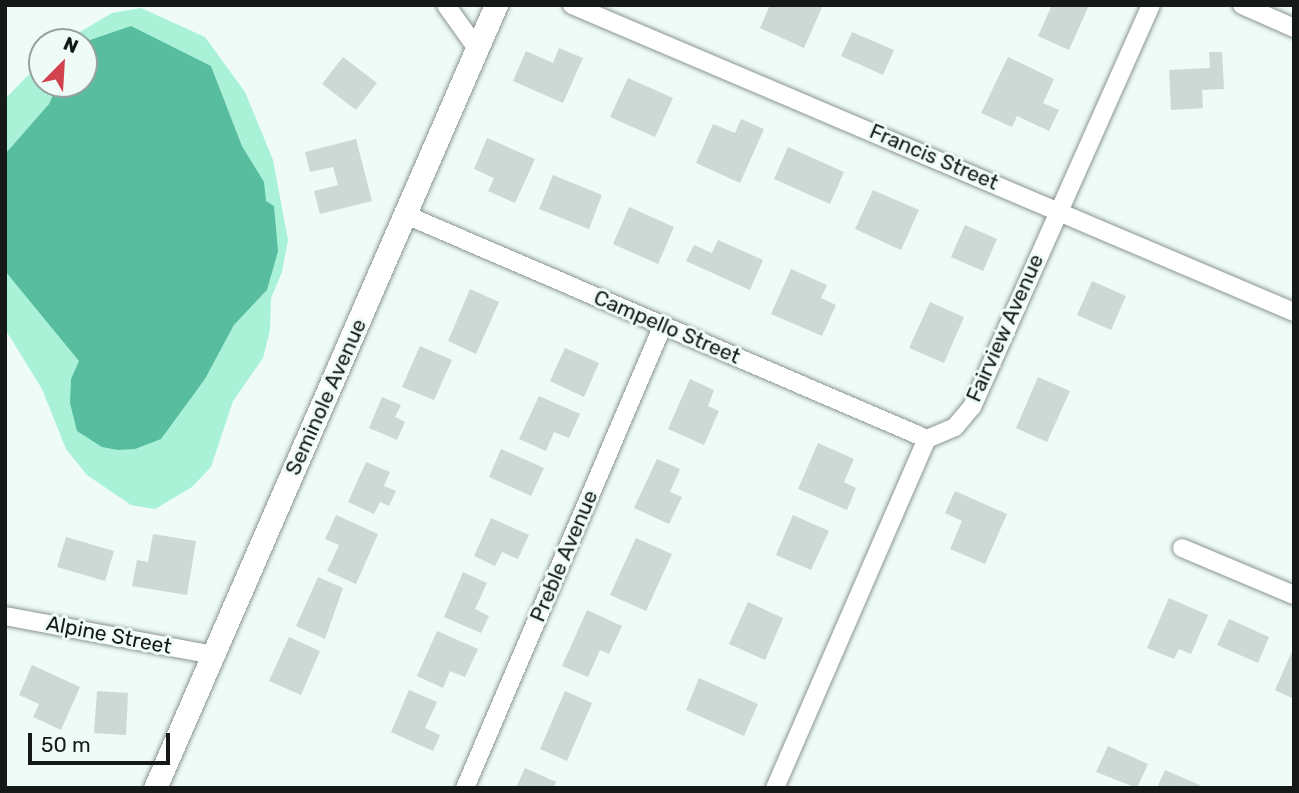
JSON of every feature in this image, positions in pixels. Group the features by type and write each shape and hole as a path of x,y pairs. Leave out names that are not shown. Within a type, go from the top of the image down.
{"street":[{"path":"446,5 476,47"},
{"name":"Seminole Avenue","path":"155,788 496,5"},
{"name":"Francis Street","path":"572,5 1058,208 1294,312"},
{"name":"Fairview Avenue","path":"927,439 955,427 972,407 1058,208 1151,5"},
{"path":"1242,5 1294,28"},
{"name":"Campello Street","path":"406,215 927,439"},
{"name":"Preble Avenue","path":"465,788 663,325"},
{"path":"775,788 927,439"},
{"path":"1182,548 1294,595"},
{"name":"Alpine Street","path":"5,615 213,655"}],"shaded area":[{"path":"141,8 205,37 245,92 273,160 288,240 282,272 271,298 270,330 263,358 233,401 211,467 192,487 155,509 131,505 87,475 66,449 42,389 5,329 5,271 80,361 71,379 185,405 205,379 234,325 267,290 263,182 242,146 211,66 131,27 98,38 98,28 87,28 112,13"},
{"path":"131,26 211,66 242,146 264,182 266,201 274,206 278,251 267,290 234,325 205,379 161,439 135,449 102,447 77,431 70,403 71,379 79,361 5,271 5,154 52,98 98,98 98,37"},
{"path":"28,75 28,98 52,98 5,154 5,99"}],"building":[{"path":"770,5 823,5 804,48 760,28"},
{"path":"1052,5 1089,5 1069,50 1038,36"},
{"path":"852,32 894,50 883,75 841,56"},
{"path":"559,48 583,58 563,103 513,81 526,51 553,63"},
{"path":"1209,52 1222,52 1224,89 1202,90 1203,108 1171,110 1169,70 1210,68"},
{"path":"343,57 377,83 356,110 322,84"},
{"path":"1008,57 1054,79 1043,103 1059,110 1049,131 1017,116 1012,127 981,113"},
{"path":"628,78 673,98 655,137 610,117"},
{"path":"741,119 764,129 740,183 696,163 713,124 735,133"},
{"path":"487,138 535,159 515,203 488,191 494,178 474,169"},
{"path":"356,139 372,201 320,214 314,191 338,185 333,167 310,172 305,152"},
{"path":"788,147 844,172 830,204 774,179"},
{"path":"553,175 602,195 589,229 539,209"},
{"path":"873,190 919,210 901,250 855,229"},
{"path":"629,207 674,227 658,264 613,244"},
{"path":"965,225 997,239 983,271 951,257"},
{"path":"718,240 763,260 750,290 686,261 694,245 712,253"},
{"path":"791,269 827,285 821,298 836,305 822,336 771,314"},
{"path":"1092,281 1126,296 1111,330 1077,315"},
{"path":"470,289 499,302 476,354 448,341"},
{"path":"930,302 964,317 944,363 909,348"},
{"path":"420,346 452,360 434,400 402,387"},
{"path":"565,348 599,363 584,397 550,381"},
{"path":"1038,377 1070,391 1047,442 1016,428"},
{"path":"690,379 714,390 708,406 719,411 704,445 668,429"},
{"path":"539,396 580,414 569,438 554,432 546,451 519,439"},
{"path":"382,397 401,405 395,417 405,422 397,440 369,428"},
{"path":"818,443 854,459 844,482 856,488 847,510 798,489"},
{"path":"501,449 544,468 531,496 489,477"},
{"path":"657,459 680,469 670,492 682,497 669,524 634,508"},
{"path":"366,462 390,472 384,486 396,491 389,506 380,502 374,514 348,502"},
{"path":"955,491 1007,514 985,564 950,549 962,521 945,513"},
{"path":"336,515 378,534 356,584 327,571 339,545 325,539"},
{"path":"793,515 829,531 811,570 776,555"},
{"path":"491,518 529,535 518,559 502,552 495,566 474,556"},
{"path":"153,534 196,541 187,595 132,586 137,560 148,562"},
{"path":"66,537 114,551 105,581 57,567"},
{"path":"636,538 672,554 646,611 610,595"},
{"path":"463,572 487,583 475,609 489,616 481,633 444,617"},
{"path":"318,577 343,588 325,639 296,626"},
{"path":"1169,598 1208,615 1191,654 1179,649 1174,659 1147,648"},
{"path":"748,602 783,618 765,660 729,644"},
{"path":"587,610 622,626 609,654 600,650 588,677 562,666"},
{"path":"1229,619 1269,637 1258,663 1217,645"},
{"path":"437,631 478,649 465,677 450,671 443,688 417,676"},
{"path":"289,637 320,651 301,695 269,681"},
{"path":"1294,647 1294,699 1275,690"},
{"path":"32,665 80,687 61,730 33,717 39,704 19,695"},
{"path":"699,678 758,704 744,736 686,710"},
{"path":"409,690 437,702 425,728 440,735 433,751 391,732"},
{"path":"97,691 128,693 126,735 94,733"},
{"path":"565,691 592,703 567,761 540,749"},
{"path":"1108,746 1148,764 1137,788 1096,772"},
{"path":"525,768 556,782 554,788 516,788"},
{"path":"1165,770 1200,785 1199,788 1157,788"}]}
